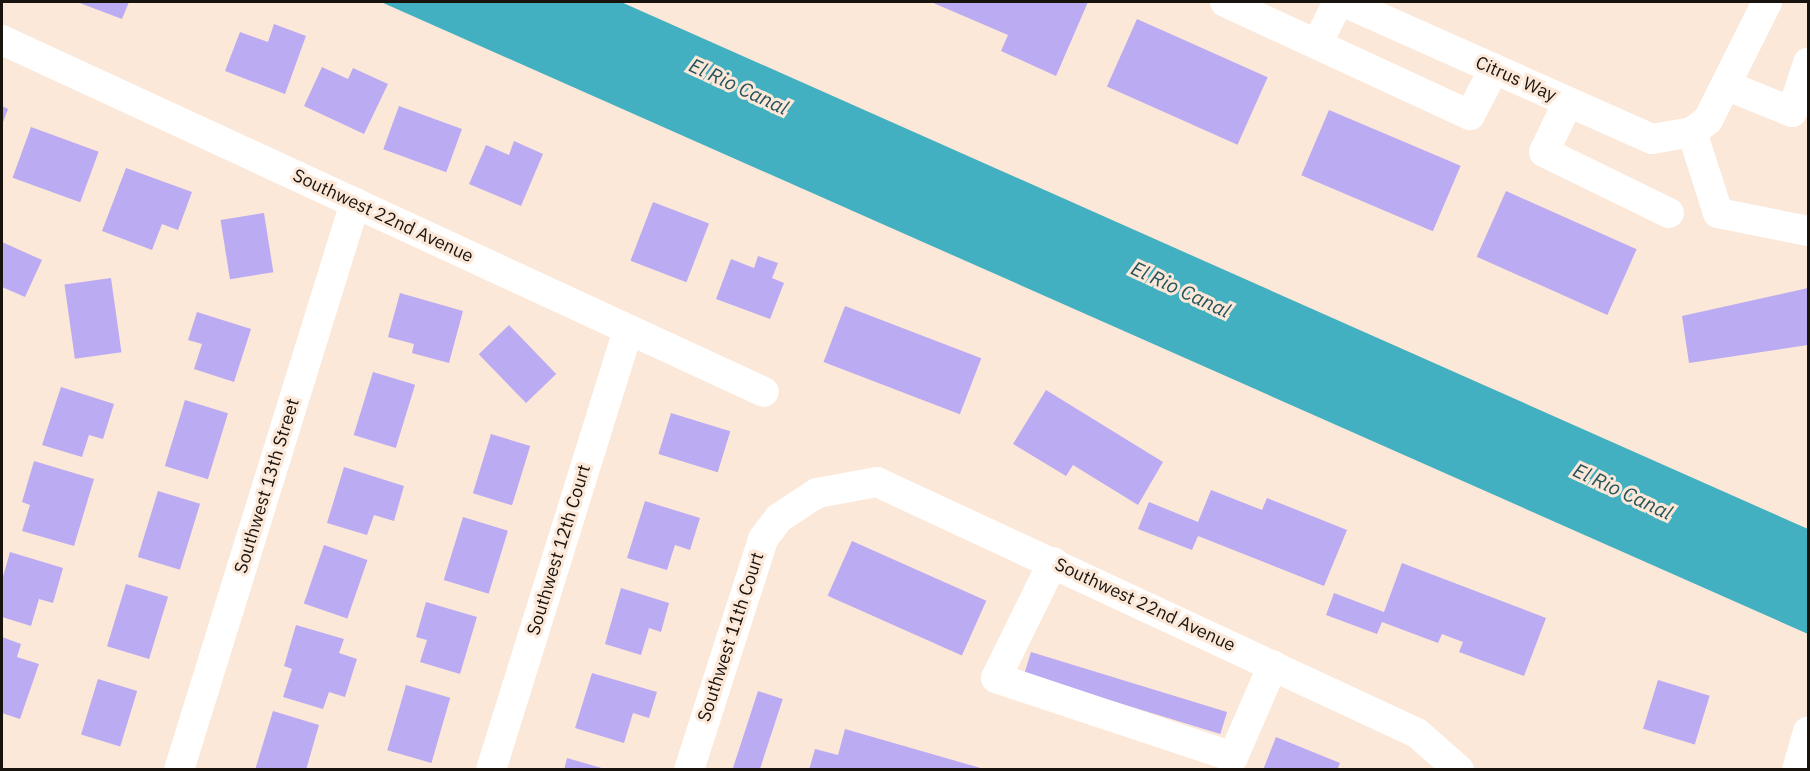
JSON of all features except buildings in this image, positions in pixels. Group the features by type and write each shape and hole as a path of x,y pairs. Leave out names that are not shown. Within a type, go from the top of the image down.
{"street":[{"path":"1225,2 1470,114 1494,69"},
{"path":"1317,44 1338,2"},
{"name":"Citrus Way","path":"1344,2 1381,10 1494,69 1652,139 1692,132"},
{"path":"1767,2 1728,86 1708,120 1692,132 1719,213 1809,231"},
{"name":"Southwest 22nd Avenue","path":"2,40 764,392"},
{"path":"1728,86 1792,112 1809,63"},
{"path":"1568,102 1544,152 1669,213"},
{"name":"Southwest 13th Street","path":"179,770 355,203"},
{"name":"Southwest 12th Court","path":"491,770 628,330"},
{"name":"Southwest 22nd Avenue","path":"817,493 877,482 1417,733 1459,770"},
{"name":"Southwest 11th Court","path":"689,770 763,539 779,518 817,493"},
{"path":"1053,562 996,678 1233,758 1274,665"}],"water":[{"name":"El Rio Canal","path":"381,2 621,2 1808,529 1808,634"}]}
